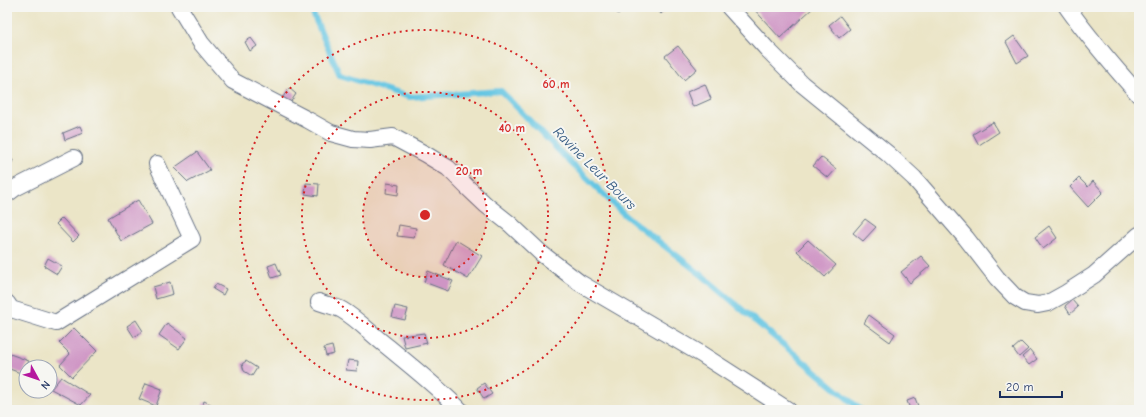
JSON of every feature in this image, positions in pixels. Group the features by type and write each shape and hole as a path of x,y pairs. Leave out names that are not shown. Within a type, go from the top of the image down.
{"street":[{"path":"179,7 201,44 233,81 308,120 331,134 353,139 370,140 393,137 425,154 448,168 486,205 510,224 542,254 580,283 700,354 788,410"},
{"path":"729,7 767,49 802,84 888,154 914,178 966,238 997,278 1015,297 1025,303 1038,305 1048,303 1066,293 1094,275 1139,235"},
{"path":"1068,7 1082,29 1139,95"},
{"path":"7,194 15,188 74,158"},
{"path":"8,311 56,323 192,239 157,164"},
{"path":"319,302 340,309 356,319 419,372 460,410"}],"building":[{"path":"613,7 626,7 618,14"},
{"path":"655,7 668,7 661,14"},
{"path":"814,7 780,38 753,8"},
{"path":"840,16 850,29 839,38 829,25"},
{"path":"1014,36 1028,56 1017,63 1006,42"},
{"path":"251,38 257,46 250,51 245,42"},
{"path":"678,46 697,69 684,80 665,56"},
{"path":"7,73 11,84 7,85"},
{"path":"705,84 711,99 693,107 687,92"},
{"path":"289,88 296,94 290,103 283,97"},
{"path":"993,122 999,132 979,145 973,134"},
{"path":"80,126 83,133 65,140 63,133"},
{"path":"197,152 210,170 188,182 174,168"},
{"path":"821,157 836,169 828,178 813,166"},
{"path":"7,158 13,160 7,173"},
{"path":"1079,178 1088,187 1093,181 1103,192 1088,207 1070,187"},
{"path":"306,183 319,184 318,196 305,194"},
{"path":"387,183 399,185 398,195 386,193"},
{"path":"138,200 152,224 121,241 108,218"},
{"path":"62,218 79,236 73,242 56,224"},
{"path":"865,219 876,227 863,241 853,233"},
{"path":"399,225 416,228 414,238 397,236"},
{"path":"1049,226 1057,238 1043,249 1035,237"},
{"path":"456,240 482,256 468,279 444,265"},
{"path":"808,240 836,265 825,277 797,251"},
{"path":"921,256 930,266 910,283 901,272"},
{"path":"48,258 62,266 57,274 44,266"},
{"path":"276,263 281,275 272,278 268,266"},
{"path":"428,271 453,281 448,291 424,282"},
{"path":"170,282 173,294 156,299 153,287"},
{"path":"216,284 226,289 223,295 213,289"},
{"path":"1072,300 1078,307 1070,314 1065,306"},
{"path":"395,306 408,309 405,320 392,317"},
{"path":"869,315 895,334 890,342 864,323"},
{"path":"136,320 143,331 134,337 127,326"},
{"path":"167,323 187,338 179,349 159,335"},
{"path":"74,328 97,351 72,377 60,365 70,354 59,343"},
{"path":"424,333 427,343 405,348 402,336"},
{"path":"1021,342 1028,349 1019,357 1013,349"},
{"path":"332,346 334,354 326,356 324,348"},
{"path":"1030,350 1037,359 1029,365 1022,357"},
{"path":"10,354 24,359 18,359 18,372 7,368 7,361"},
{"path":"348,360 358,361 357,371 346,370"},
{"path":"246,361 257,368 252,376 244,371 242,364"},
{"path":"61,377 90,395 81,405 58,393 58,381"},
{"path":"146,383 162,389 156,406 139,399"},
{"path":"484,383 492,394 484,399 477,388"},
{"path":"915,398 918,406 910,409 907,401"},
{"path":"204,401 223,410 201,410"}],"waterway":[{"name":"Ravine Leur Bours","path":"310,7 340,75 409,97 501,91 565,157 626,216 703,276 861,410"}]}
